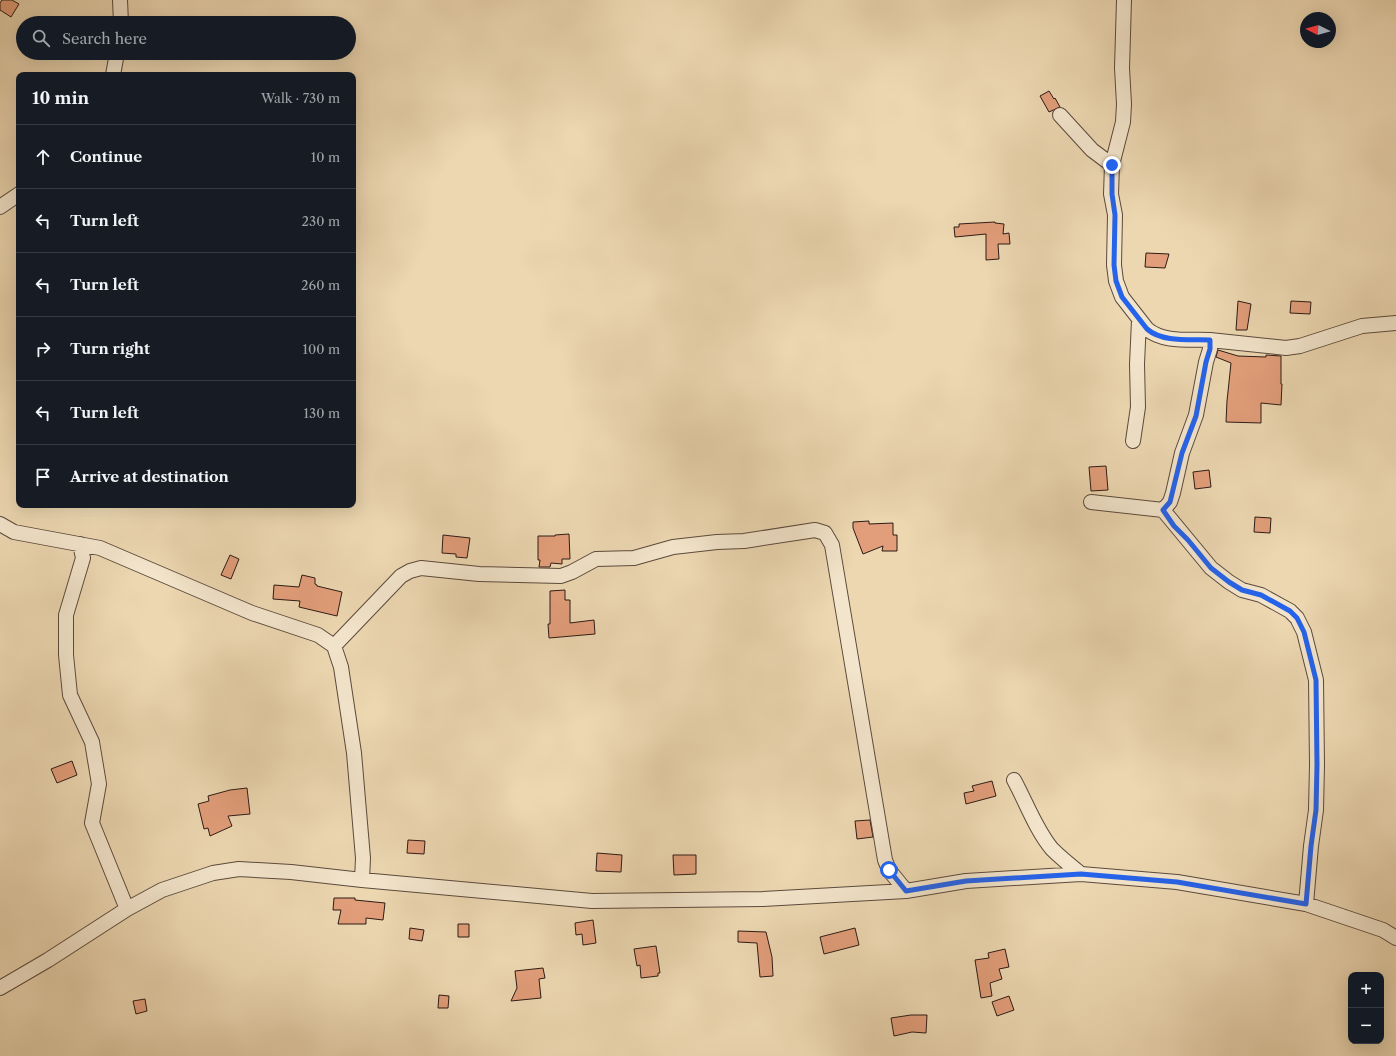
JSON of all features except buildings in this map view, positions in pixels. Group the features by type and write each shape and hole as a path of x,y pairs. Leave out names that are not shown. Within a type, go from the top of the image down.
{"street":[{"path":"120,0 121,16"},
{"path":"1124,0 1122,68 1124,104 1123,122 1112,165 1112,194 1115,215 1114,265 1116,281 1122,297 1147,329 1157,335 1171,338 1210,340 1286,348 1300,346 1362,326 1396,324"},
{"path":"114,72 116,60"},
{"path":"1060,115 1092,150 1112,165"},
{"path":"0,207 16,196"},
{"path":"1133,441 1138,407 1137,364 1140,320"},
{"path":"1163,510 1170,502 1172,497 1182,453 1196,416 1206,362 1210,349 1210,340"},
{"path":"1091,502 1163,510 1174,526 1188,540 1211,568 1242,590 1261,595 1290,611 1297,618 1304,632 1316,680 1316,810 1306,904"},
{"path":"0,524 14,532 100,548 252,613 318,635 334,646 341,667 354,753 363,858 362,880"},
{"path":"334,646 401,576 410,571 421,568 479,574 560,576 572,572 596,559 634,558 673,547 717,542 744,541 815,530 825,533 832,545 885,860 889,870 906,891"},
{"path":"80,544 83,558 66,615 66,654 70,695 92,742 99,784 92,823 127,909"},
{"path":"1014,780 1037,827 1052,848 1081,874"},
{"path":"0,988 48,960 127,909 162,890 213,873 239,869 291,872 592,901 764,899 906,891 966,881 1081,874 1177,882 1306,904 1383,930 1396,938"}],"route":[{"path":"889,870 906,891 966,881 1081,874 1177,882 1306,904 1316,810 1317,765 1316,680 1304,632 1297,618 1290,611 1261,595 1242,590 1211,568 1188,540 1174,526 1163,510 1170,502 1182,453 1196,416 1206,362 1210,349 1210,340 1171,338 1151,333 1122,297 1116,281 1114,265 1115,215 1111,180 1112,165"}]}
